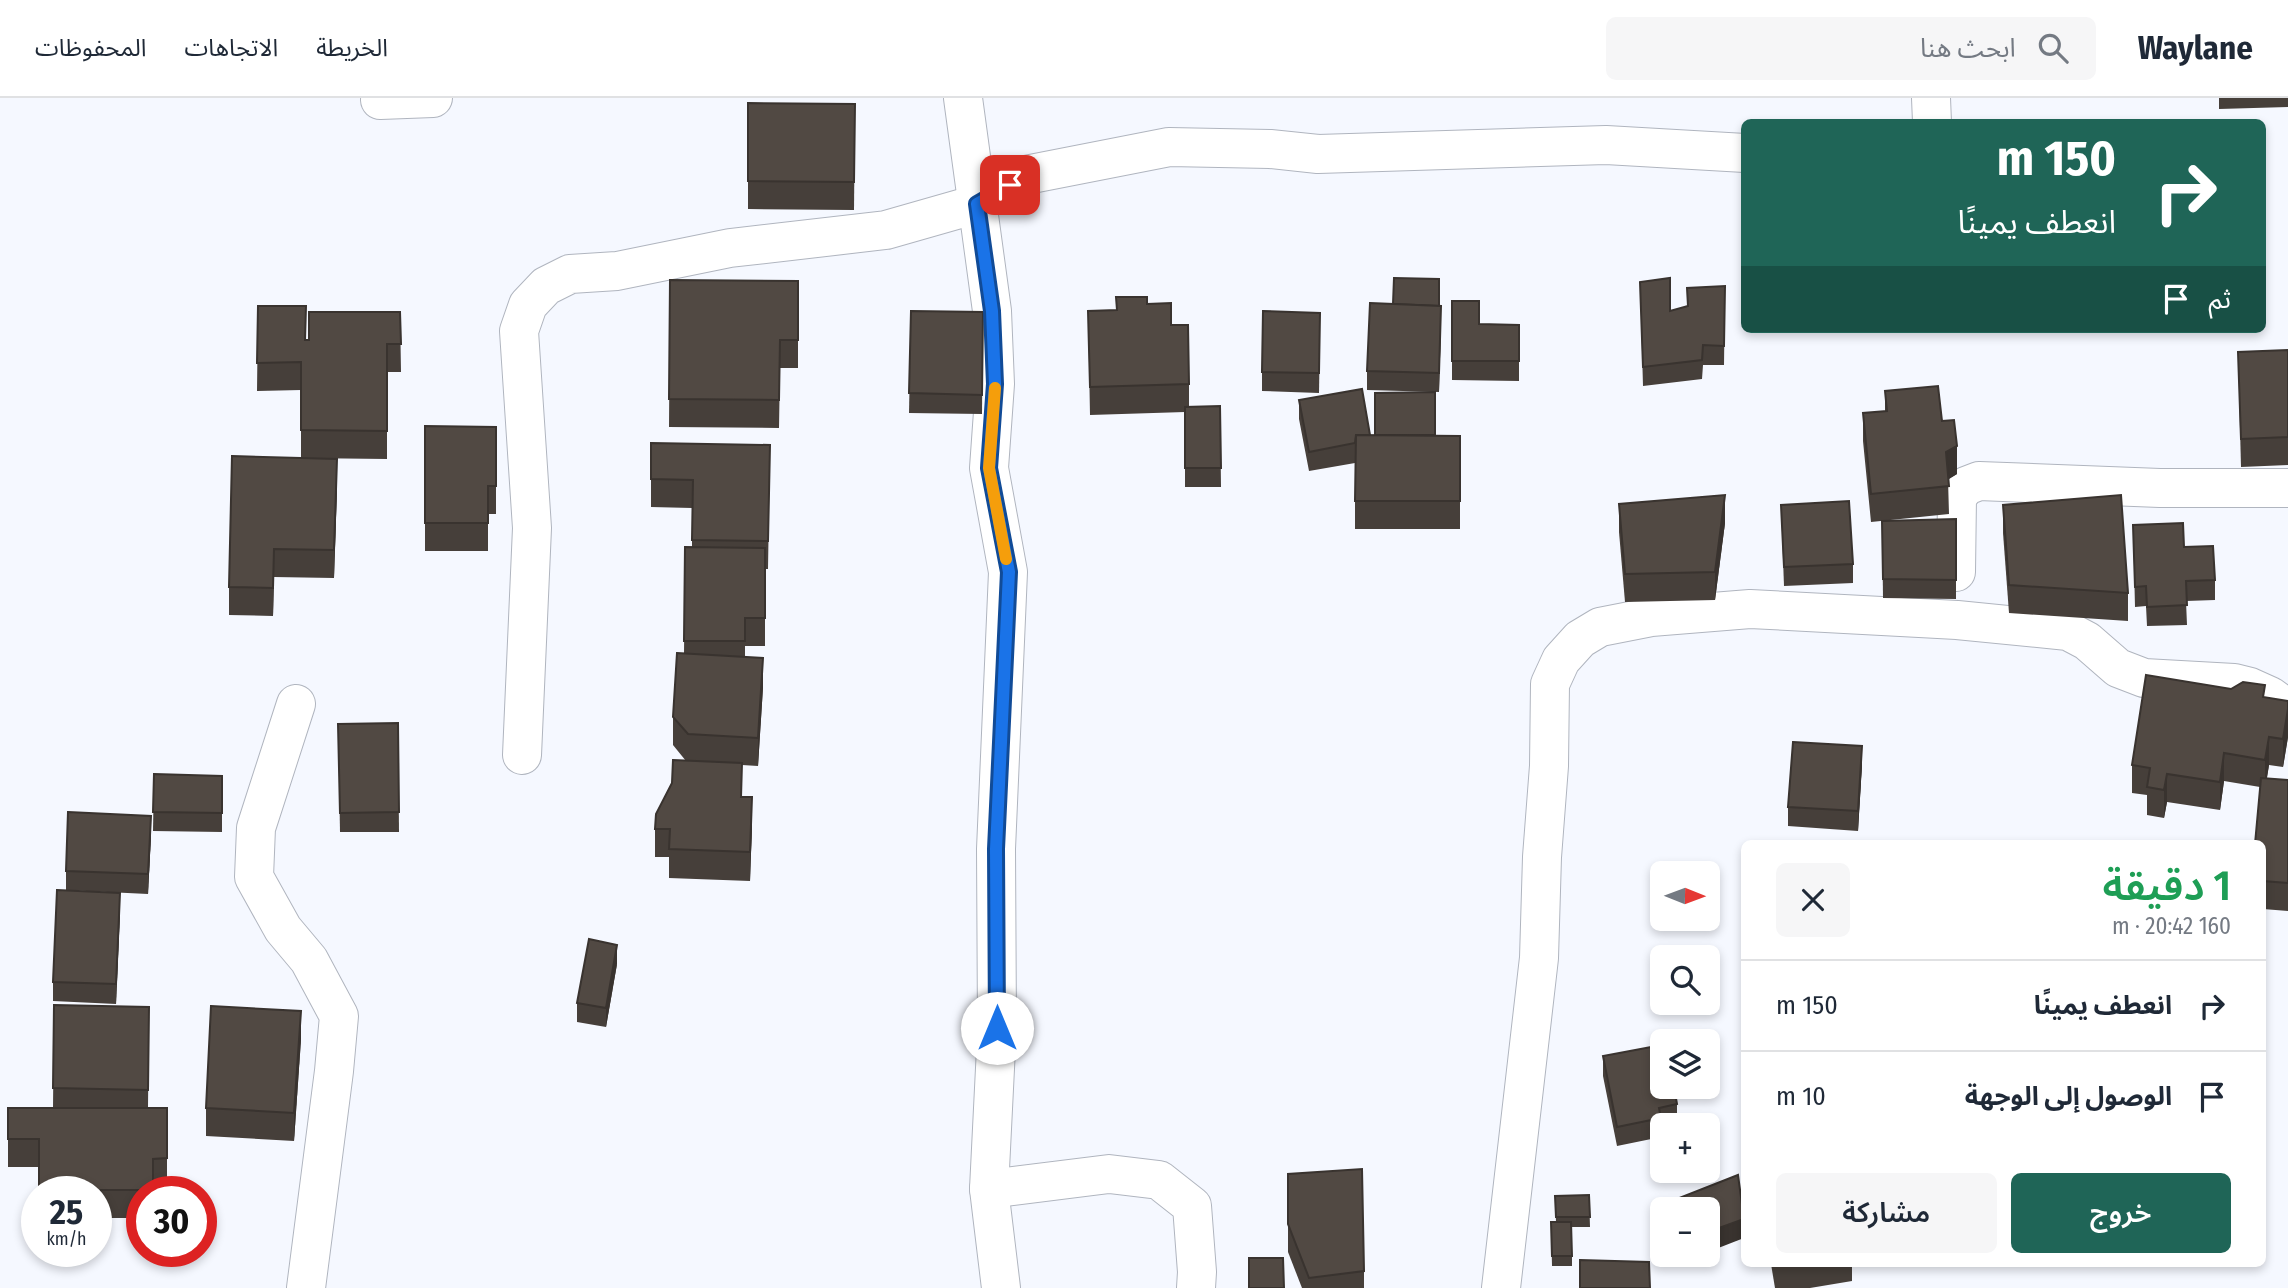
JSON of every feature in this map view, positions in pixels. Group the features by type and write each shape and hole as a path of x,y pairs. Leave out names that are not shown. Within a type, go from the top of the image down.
{"street":[{"path":"380,100 433,98"},
{"path":"963,98 992,311 995,384 989,468 1009,572 996,849 997,1028 989,1189 1001,1288"},
{"path":"1931,98 1932,119"},
{"path":"522,755 532,528 519,331 528,305 546,286 569,274 617,271 730,248 886,230 977,204 1026,175 1169,147 1270,149 1318,154 1606,145 1741,153"},
{"path":"1957,620 1955,516 1957,497 1966,486 1979,481 2160,488 2288,488"},
{"path":"1502,1288 1539,958 1542,857 1549,766 1550,684 1561,660 1580,639 1600,627 1651,617 1750,609 1957,620 2068,631 2087,641 2118,668 2144,678 2234,682 2270,696 2288,709"},
{"path":"296,704 256,828 254,877 283,929 309,960 339,1016 306,1288"},
{"path":"989,1189 1110,1174 1160,1180 1192,1206 1196,1288"}],"building":[{"path":"748,103 855,104 854,182 748,181"},
{"path":"1394,278 1439,279 1439,306 1393,304"},
{"path":"1670,278 1670,311 1688,306 1687,288 1725,286 1724,346 1703,345 1702,360 1643,367 1640,282"},
{"path":"670,280 798,281 798,340 780,340 779,400 669,399"},
{"path":"1116,297 1147,297 1147,304 1171,303 1171,325 1188,325 1189,384 1090,387 1088,311 1117,310"},
{"path":"1452,301 1479,301 1479,324 1519,325 1519,361 1452,361"},
{"path":"1370,303 1441,306 1439,373 1367,371"},
{"path":"258,306 306,306 305,340 309,340 309,312 400,312 401,344 387,344 387,431 301,430 301,362 257,363"},
{"path":"911,311 983,312 982,395 909,393"},
{"path":"1263,311 1320,313 1319,373 1262,372"},
{"path":"2288,350 2288,437 2241,439 2238,352"},
{"path":"1938,386 1942,421 1954,420 1957,446 1946,452 1949,486 1871,494 1863,413 1887,411 1885,391"},
{"path":"1362,389 1370,435 1356,435 1355,443 1309,452 1299,400"},
{"path":"1435,392 1435,435 1375,435 1375,393"},
{"path":"1220,406 1221,468 1185,468 1185,407"},
{"path":"425,426 496,427 496,486 488,486 488,523 425,523"},
{"path":"1356,435 1460,436 1460,501 1355,501"},
{"path":"651,443 770,445 768,541 692,540 693,480 651,479"},
{"path":"232,456 337,459 334,550 274,549 273,588 229,587"},
{"path":"1725,495 1715,572 1625,574 1619,504"},
{"path":"2121,495 2128,593 2009,585 2003,505"},
{"path":"1849,501 1853,564 1784,567 1781,505"},
{"path":"1956,519 1956,580 1883,579 1882,521"},
{"path":"2183,523 2184,547 2213,546 2215,580 2186,581 2187,605 2147,607 2146,586 2135,587 2133,525"},
{"path":"685,547 765,548 765,618 745,618 745,641 684,641"},
{"path":"677,653 763,658 758,738 688,734 673,717"},
{"path":"2146,675 2231,689 2243,682 2265,685 2263,697 2288,701 2283,739 2269,737 2265,760 2224,753 2220,782 2167,774 2164,790 2147,787 2150,768 2132,765"},
{"path":"398,723 399,812 340,813 338,724"},
{"path":"1793,742 1862,746 1858,811 1788,807"},
{"path":"673,760 742,763 741,797 752,797 750,852 669,849 670,829 655,829 656,814 672,783"},
{"path":"154,774 222,776 222,813 153,812"},
{"path":"2261,778 2288,780 2288,883 2266,881 2266,840 2255,840"},
{"path":"68,812 151,816 148,874 66,871"},
{"path":"57,890 120,893 116,984 53,982"},
{"path":"589,939 617,945 606,1008 577,1003"},
{"path":"54,1005 149,1007 148,1090 53,1088"},
{"path":"211,1006 301,1011 294,1113 206,1108"},
{"path":"1650,1047 1650,1099 1676,1099 1677,1104 1659,1108 1660,1113 1650,1113 1650,1120 1617,1127 1603,1056"},
{"path":"8,1108 167,1108 167,1158 153,1159 153,1176 126,1176 126,1190 112,1190 112,1176 39,1176 39,1139 8,1139"},
{"path":"1362,1169 1364,1271 1309,1278 1288,1224 1288,1174"},
{"path":"1738,1175 1741,1220 1720,1228 1720,1197 1682,1197"},
{"path":"1589,1195 1590,1217 1556,1217 1555,1196"},
{"path":"1551,1222 1571,1222 1572,1256 1552,1256"},
{"path":"1249,1258 1283,1258 1284,1288 1249,1288"},
{"path":"1580,1260 1649,1262 1650,1288 1580,1288"}],"slow traffic":[{"path":"995,388 989,468 1006,559"}],"route":[{"path":"997,1028 996,849 1009,572 989,468 995,384 992,311 977,204 1010,185"}]}
